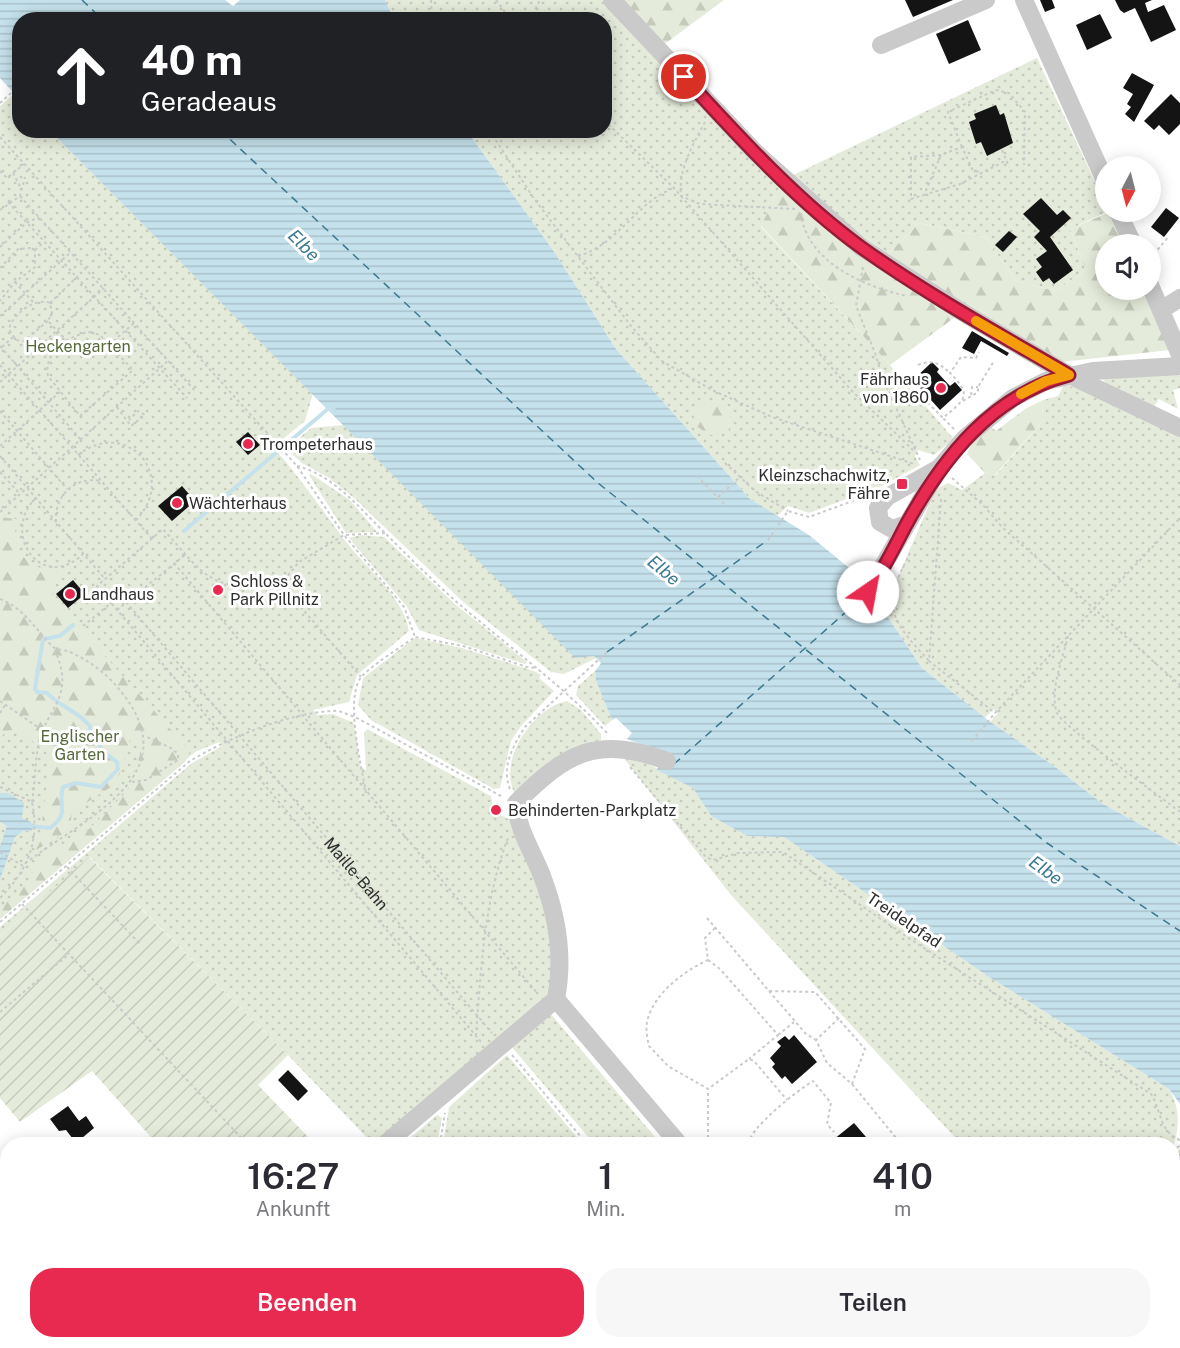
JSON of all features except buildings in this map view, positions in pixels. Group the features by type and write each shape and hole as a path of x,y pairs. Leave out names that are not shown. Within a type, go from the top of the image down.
{"street":[{"path":"612,0 808,209 861,247 956,309 1069,375 1180,428"},
{"path":"881,45 986,0"},
{"path":"1024,0 1095,158"},
{"path":"1161,309 1180,298"},
{"path":"1157,300 1180,355"},
{"path":"868,592 907,524 946,472 964,439 1013,398 1046,381 1069,375 1116,368 1180,366"},
{"path":"907,524 892,529 880,522 878,508 887,497 946,472"},
{"path":"393,1137 552,1003 560,969 558,938 543,878 516,810 542,777 594,749 614,747 639,751 666,761"},
{"path":"552,1003 673,1137"}],"path":[{"path":"981,173 972,169 948,112 996,90 1009,93 1025,112 1024,165"},
{"path":"0,103 12,92"},
{"path":"681,196 680,184 688,155 712,108"},
{"path":"612,128 674,188 852,392 913,450 925,467 936,462 983,505 1002,527 1180,685"},
{"path":"494,138 535,200 631,326 662,361 712,390 772,417 916,465"},
{"path":"1,139 297,466 344,535 404,607 415,637"},
{"path":"962,147 941,155 911,157 911,199 960,184 1006,160"},
{"path":"1002,150 1009,167"},
{"path":"924,195 941,155"},
{"path":"0,171 7,178 24,164"},
{"path":"13,173 20,182 21,191"},
{"path":"20,196 25,177"},
{"path":"578,256 603,244 659,194 674,188"},
{"path":"0,210 8,202 20,196"},
{"path":"20,196 196,392"},
{"path":"681,196 700,204 808,209 802,224 820,254 859,281 916,298"},
{"path":"8,202 187,398"},
{"path":"0,247 26,223 39,217"},
{"path":"1161,246 1169,236"},
{"path":"0,301 15,282 35,267 35,250 44,241"},
{"path":"861,247 863,269 856,306 913,450"},
{"path":"1,267 18,249 35,250"},
{"path":"0,316 71,252"},
{"path":"50,303 78,276"},
{"path":"15,282 33,302"},
{"path":"0,382 104,288"},
{"path":"42,300 50,303 52,313 48,321 24,341 13,337 9,329 11,321 33,302 42,300"},
{"path":"48,321 67,341"},
{"path":"110,345 135,322"},
{"path":"90,332 100,336 110,345 133,370 80,416 48,376 46,368 51,354 79,334 90,332"},
{"path":"13,337 1,347 81,440"},
{"path":"950,373 961,357 976,358 980,352"},
{"path":"0,512 169,360"},
{"path":"918,365 932,361 941,364 964,387 963,401"},
{"path":"931,399 927,402 944,417 971,395 976,394 994,361"},
{"path":"0,365 152,539"},
{"path":"971,395 972,387 978,387"},
{"path":"0,446 61,391"},
{"path":"117,407 129,420 129,424 134,426 145,415 138,411 129,420"},
{"path":"0,411 67,489"},
{"path":"78,455 99,443 112,442 125,444 146,461 152,479 151,498 136,520"},
{"path":"0,456 105,579"},
{"path":"725,463 755,491 788,512 809,517 870,494"},
{"path":"297,466 307,468 327,480 351,499 459,603 563,690 612,738 614,747"},
{"path":"0,472 20,494"},
{"path":"0,479 3,476"},
{"path":"697,476 724,504"},
{"path":"718,497 740,477"},
{"path":"56,522 58,502 67,489 82,481 101,481"},
{"path":"929,661 942,488"},
{"path":"17,531 22,512 36,498"},
{"path":"768,540 788,512"},
{"path":"785,515 790,518"},
{"path":"972,741 995,713 1180,518"},
{"path":"385,533 344,535 299,562 281,584 236,586 207,577 163,529 97,586 476,1036 498,1050"},
{"path":"19,541 29,558 47,567 67,566 83,554"},
{"path":"911,550 891,597 896,616 910,640 929,661 995,713"},
{"path":"117,610 185,555"},
{"path":"174,563 366,793 486,932 552,1003"},
{"path":"281,584 361,676"},
{"path":"0,599 14,604 51,642 61,670 60,697 57,708 43,730 32,802 37,830 27,862 15,883 0,898"},
{"name":"Maille-Bahn","path":"126,602 477,1015 498,1050 581,1137"},
{"path":"83,626 111,603"},
{"path":"1068,636 1055,695 1058,715 1076,733 1180,812"},
{"path":"366,793 354,696 361,676 415,637 462,646 527,668 537,668"},
{"path":"27,862 111,802 132,782 143,760 145,736 132,708 111,680 84,658 64,649 54,648"},
{"path":"476,1036 486,932 495,870 516,810 508,785 507,766 515,742 525,727 607,652"},
{"path":"0,701 43,730"},
{"path":"0,713 5,705"},
{"path":"0,922 190,761 227,741 303,716 335,710 355,717 516,810"},
{"path":"132,782 146,780 178,760 178,754 171,748 145,736"},
{"name":"Treidelpfad","path":"614,747 706,857 713,860 738,854 783,852 913,941 1151,1094 1164,1127 1172,1137"},
{"path":"0,787 32,802"},
{"path":"31,850 39,854"},
{"path":"0,852 24,867"},
{"path":"66,866 141,945"},
{"path":"22,904 241,1137"},
{"path":"707,918 806,1034 816,1040 827,1063 852,1084 895,1137"},
{"path":"715,928 705,939 708,960 720,969 778,1035"},
{"path":"0,1012 70,953"},
{"path":"708,960 677,979 660,996 648,1018 646,1029 648,1046 656,1055 668,1066 708,1089"},
{"path":"768,991 815,992 839,1018 865,1049 852,1084"},
{"path":"816,1040 839,1018"},
{"path":"708,1089 795,1021"},
{"path":"749,1059 763,1068 787,1100"},
{"path":"752,1137 754,1131 787,1100 813,1081 831,1103 827,1119 834,1132"},
{"path":"707,1137 708,1089"},
{"path":"441,1137 447,1105"}],"green space":[{"path":"385,0 607,0 782,183 761,227 890,365 954,439 934,455 918,450 915,456 920,465 884,485 809,513 788,506 777,516 750,499 616,349 555,253 472,138 612,138 612,12 391,12"},
{"path":"618,0 724,0 662,46"},
{"path":"1037,58 1095,182 1095,218 1070,229 1086,270 1056,291 1016,281 985,237 919,223 886,256 787,178"},
{"name":"Heckengarten","path":"12,96 12,138 57,138 313,393 305,421 273,447 301,480 351,548 391,594 406,618 409,631 357,675 349,702 313,710 317,715 333,714 354,723 360,765 366,771 364,733 367,729 491,796 496,811 510,819 539,884 553,932 555,956 553,979 546,1000 381,1137 366,1137 288,1055 90,857 0,936 0,927 192,763 222,746 219,742 195,752 0,919 0,106"},
{"path":"782,183 886,256 919,223 985,237 1016,281 1056,291 1086,270 1070,229 1095,218 1095,222 1115,222 1121,234 1095,234 1095,300 1149,300 1170,350 1061,362 958,315 890,365 761,226"},
{"path":"1175,374 1180,376 1180,388 1173,390 1178,409 1159,399 1153,408 1105,384 1104,380 1109,376"},
{"path":"1064,385 1083,389 1180,433 1180,846 1103,804 1054,766 990,722 998,713 993,709 985,718 922,668 887,616 888,600 936,489 948,483 962,490 985,473 996,475 1042,422 1043,400 1058,396"},
{"path":"1043,400 1042,422 995,475 985,473 967,454 972,442 989,425 996,431 1025,409"},
{"path":"708,402 724,403 730,415 730,433 710,435 696,426 692,410"},
{"path":"344,425 575,657 594,656 596,658 564,674 551,672 462,601 354,498 329,478 302,463 286,449 311,428"},
{"path":"311,474 350,500 377,532 346,533 309,475"},
{"name":"Englischer Garten","path":"0,517 16,519 16,542 24,558 39,567 60,572 52,597 190,751 185,762 0,919 0,908 27,884 39,858 89,829 128,790 142,749 132,733 116,785 72,810 70,830 36,850 47,780 47,753 18,729 4,732 0,743"},
{"path":"361,535 384,537 456,605 527,662 525,664 419,630 407,607 349,538"},
{"path":"415,638 462,648 534,671 541,675 539,678 554,691 521,726 511,741 500,788 494,789 371,720 358,705 363,678"},
{"path":"595,671 596,681 612,720 605,726 576,695 578,686"},
{"path":"567,701 581,710 601,734 601,740 576,749 518,792 514,792 510,779 511,765 522,736 543,713"},
{"path":"618,751 647,763 693,788 711,816 747,836 784,837 989,977 1169,1089 1178,1117 1176,1137 955,1137 731,895"},
{"path":"89,857 288,1055 258,1085 308,1137 151,1137 92,1071 20,1122 0,1098 0,936"},
{"path":"550,1013 655,1137 588,1137 511,1046"},
{"path":"507,1055 577,1137 444,1137 449,1107"},
{"path":"437,1115 442,1118 438,1137 411,1137"}],"water":[{"path":"0,0 225,0 233,6 240,0 385,0 391,12 12,12 12,91 0,78"},
{"name":"Elbe","path":"57,138 472,138 555,253 616,349 750,499 809,535 888,600 887,616 922,668 989,721 1054,766 1103,804 1180,846 1180,1104 1169,1089 989,977 784,837 747,836 711,816 693,788 657,770 663,753 627,739 632,733 616,718 612,720 596,681 595,671 601,663 594,656 575,658"},
{"path":"0,793 8,793 24,803 22,818 31,822 33,827 32,831 23,831 15,837 0,879 0,846 7,826 0,822"}],"waterway":[{"path":"184,531 329,408 334,408"},
{"path":"29,826 50,828 56,823 62,813 63,787 76,783 101,787 118,769 117,762 101,750 99,743 90,740 90,726 85,721 47,693 37,692 35,689 43,639 60,636 73,625"}],"ferry route":[{"path":"82,0 95,12"},
{"path":"229,138 598,483 1047,843 1180,931"},
{"path":"607,652 768,540"},
{"path":"674,764 863,597"}],"slow traffic":[{"path":"976,321 1069,375 1046,381 1021,394"}],"place":[{"name":"Fährhaus von 1860","path":"941,388"},
{"name":"Trompeterhaus","path":"248,444"},
{"name":"Kleinzschachwitz, Fähre","path":"902,484"},
{"name":"Wächterhaus","path":"177,503"},
{"name":"Schloss & Park Pillnitz","path":"218,590"},
{"name":"Landhaus","path":"70,594"},
{"name":"Behinderten-Parkplatz","path":"496,810"}],"route":[{"path":"684,77 755,152 799,194 861,247 962,312 1069,375 1046,381 1013,398 964,439 940,467 868,592"}]}
